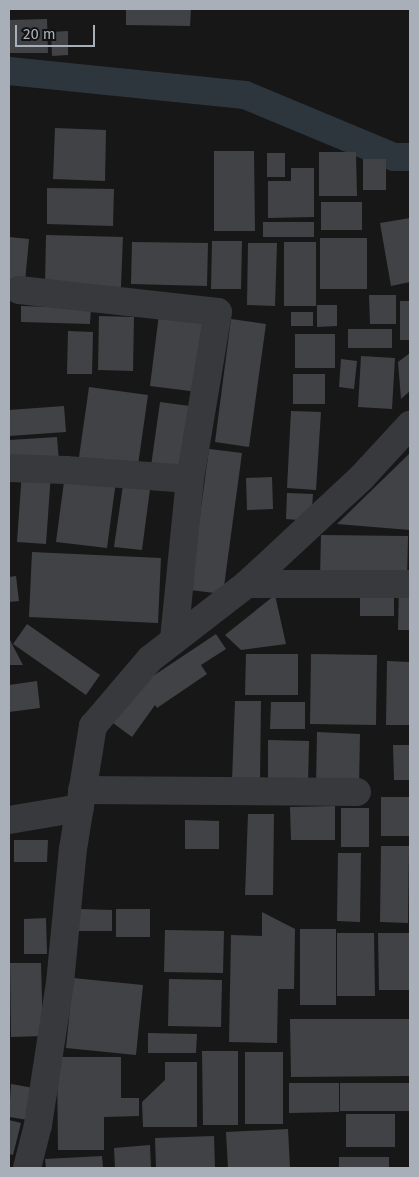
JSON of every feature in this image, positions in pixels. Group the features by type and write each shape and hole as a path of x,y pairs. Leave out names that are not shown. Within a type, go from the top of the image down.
{"street":[{"path":"19,290 218,312 190,480 174,640"},
{"path":"27,1168 38,1125 58,992 73,849 93,726 150,659 247,584 362,477 409,429"},
{"path":"9,468 66,470 190,480"},
{"path":"247,584 410,584"},
{"path":"9,820 81,799 357,792"}],"building":[{"path":"126,9 191,9 190,26 126,25"},
{"path":"47,19 48,53 9,53 9,20"},
{"path":"68,31 68,55 52,56 51,32"},
{"path":"55,128 106,130 105,181 53,179"},
{"path":"214,151 254,151 255,231 214,231"},
{"path":"319,152 356,152 357,196 319,196"},
{"path":"267,153 285,153 285,177 267,177"},
{"path":"363,159 386,159 386,190 363,190"},
{"path":"291,168 314,168 314,217 268,218 268,181 291,181"},
{"path":"47,188 114,189 113,226 47,224"},
{"path":"321,202 362,202 362,230 321,230"},
{"path":"410,218 410,282 391,286 380,223"},
{"path":"263,222 314,222 314,237 263,237"},
{"path":"46,235 123,237 121,287 45,286"},
{"path":"9,237 29,239 25,282 9,280"},
{"path":"320,238 367,238 367,289 320,289"},
{"path":"212,241 242,241 241,289 211,289"},
{"path":"132,242 208,243 207,286 131,284"},
{"path":"284,242 316,242 316,306 284,306"},
{"path":"248,243 277,243 275,306 247,305"},
{"path":"369,295 396,295 396,324 370,324"},
{"path":"400,301 410,301 410,340 400,340"},
{"path":"317,305 337,305 337,326 317,327"},
{"path":"21,306 91,308 90,324 21,322"},
{"path":"291,312 313,312 313,326 291,326"},
{"path":"159,314 208,321 198,392 150,386"},
{"path":"99,316 134,317 133,371 98,370"},
{"path":"231,319 266,324 249,447 215,442"},
{"path":"348,329 392,329 392,348 348,348"},
{"path":"68,331 93,332 92,374 67,374"},
{"path":"295,334 335,334 335,368 295,368"},
{"path":"410,353 410,391 401,399 398,362"},
{"path":"361,356 395,358 392,409 358,407"},
{"path":"341,359 357,361 354,389 339,387"},
{"path":"293,374 325,374 325,404 293,404"},
{"path":"89,387 148,395 137,472 78,464"},
{"path":"160,402 190,406 181,470 151,466"},
{"path":"64,406 66,432 9,436 9,410"},
{"path":"291,411 321,412 316,490 287,488"},
{"path":"57,437 59,462 9,466 9,440"},
{"path":"209,449 242,453 223,594 190,590"},
{"path":"410,453 410,530 337,524"},
{"path":"22,471 51,473 46,544 17,542"},
{"path":"65,474 116,481 107,548 56,542"},
{"path":"272,477 273,509 247,510 246,478"},
{"path":"123,485 150,489 142,550 114,547"},
{"path":"287,493 313,494 311,521 286,519"},
{"path":"321,535 408,536 407,581 320,579"},
{"path":"32,552 161,558 158,623 29,617"},
{"path":"16,576 19,601 9,602 9,577"},
{"path":"399,585 410,586 410,630 398,630"},
{"path":"360,587 394,587 394,616 360,616"},
{"path":"275,595 286,644 241,650 225,635"},
{"path":"27,624 100,675 86,695 13,644"},
{"path":"216,634 226,649 201,665 207,674 157,708 155,705 132,737 113,723 141,684"},
{"path":"9,638 13,646 23,665 9,665"},
{"path":"246,654 298,654 298,695 245,695"},
{"path":"311,654 377,655 376,725 310,724"},
{"path":"387,661 410,662 410,725 386,725"},
{"path":"37,681 40,708 9,712 9,685"},
{"path":"235,701 261,701 260,782 232,781"},
{"path":"271,702 305,702 305,729 270,729"},
{"path":"317,732 360,734 359,788 316,787"},
{"path":"268,740 309,741 308,785 268,785"},
{"path":"393,745 409,745 409,780 394,780"},
{"path":"381,797 410,797 410,836 381,836"},
{"path":"335,806 335,840 291,840 290,807"},
{"path":"341,808 369,808 369,847 341,847"},
{"path":"248,814 274,814 273,895 245,895"},
{"path":"185,820 219,821 219,849 185,849"},
{"path":"14,840 48,840 47,862 14,862"},
{"path":"381,846 409,846 408,923 380,922"},
{"path":"338,853 361,853 360,922 337,921"},
{"path":"79,909 112,910 112,931 78,931"},
{"path":"116,909 150,909 150,937 116,937"},
{"path":"262,912 295,929 294,989 278,989 277,1043 229,1042 231,935 262,936"},
{"path":"46,918 47,954 24,954 24,919"},
{"path":"300,929 336,929 336,1005 300,1005"},
{"path":"165,930 224,931 223,973 164,972"},
{"path":"337,933 374,933 375,996 337,996"},
{"path":"378,933 410,933 410,990 379,990"},
{"path":"10,963 41,963 43,1036 11,1037"},
{"path":"73,978 143,985 136,1055 66,1048"},
{"path":"169,979 222,980 221,1027 168,1026"},
{"path":"290,1019 410,1019 410,1076 291,1077"},
{"path":"148,1033 197,1034 196,1053 148,1053"},
{"path":"202,1051 238,1051 238,1125 203,1125"},
{"path":"245,1052 283,1052 283,1124 245,1124"},
{"path":"57,1057 121,1057 121,1098 139,1098 139,1116 104,1117 104,1150 58,1150"},
{"path":"165,1062 197,1062 197,1127 143,1127 142,1102 165,1080"},
{"path":"289,1083 339,1083 339,1112 289,1113"},
{"path":"340,1083 410,1083 410,1111 340,1111"},
{"path":"11,1084 34,1088 28,1120 9,1117"},
{"path":"346,1114 395,1114 395,1147 346,1147"},
{"path":"9,1120 21,1123 13,1155 9,1154"},
{"path":"288,1129 290,1168 228,1168 226,1132"},
{"path":"214,1136 215,1168 156,1168 155,1138"},
{"path":"150,1145 151,1168 115,1168 114,1148"},
{"path":"102,1156 103,1168 46,1168 45,1159"},
{"path":"339,1157 389,1157 389,1168 339,1168"}],"waterway":[{"path":"9,71 245,95 394,157 410,157"}]}
